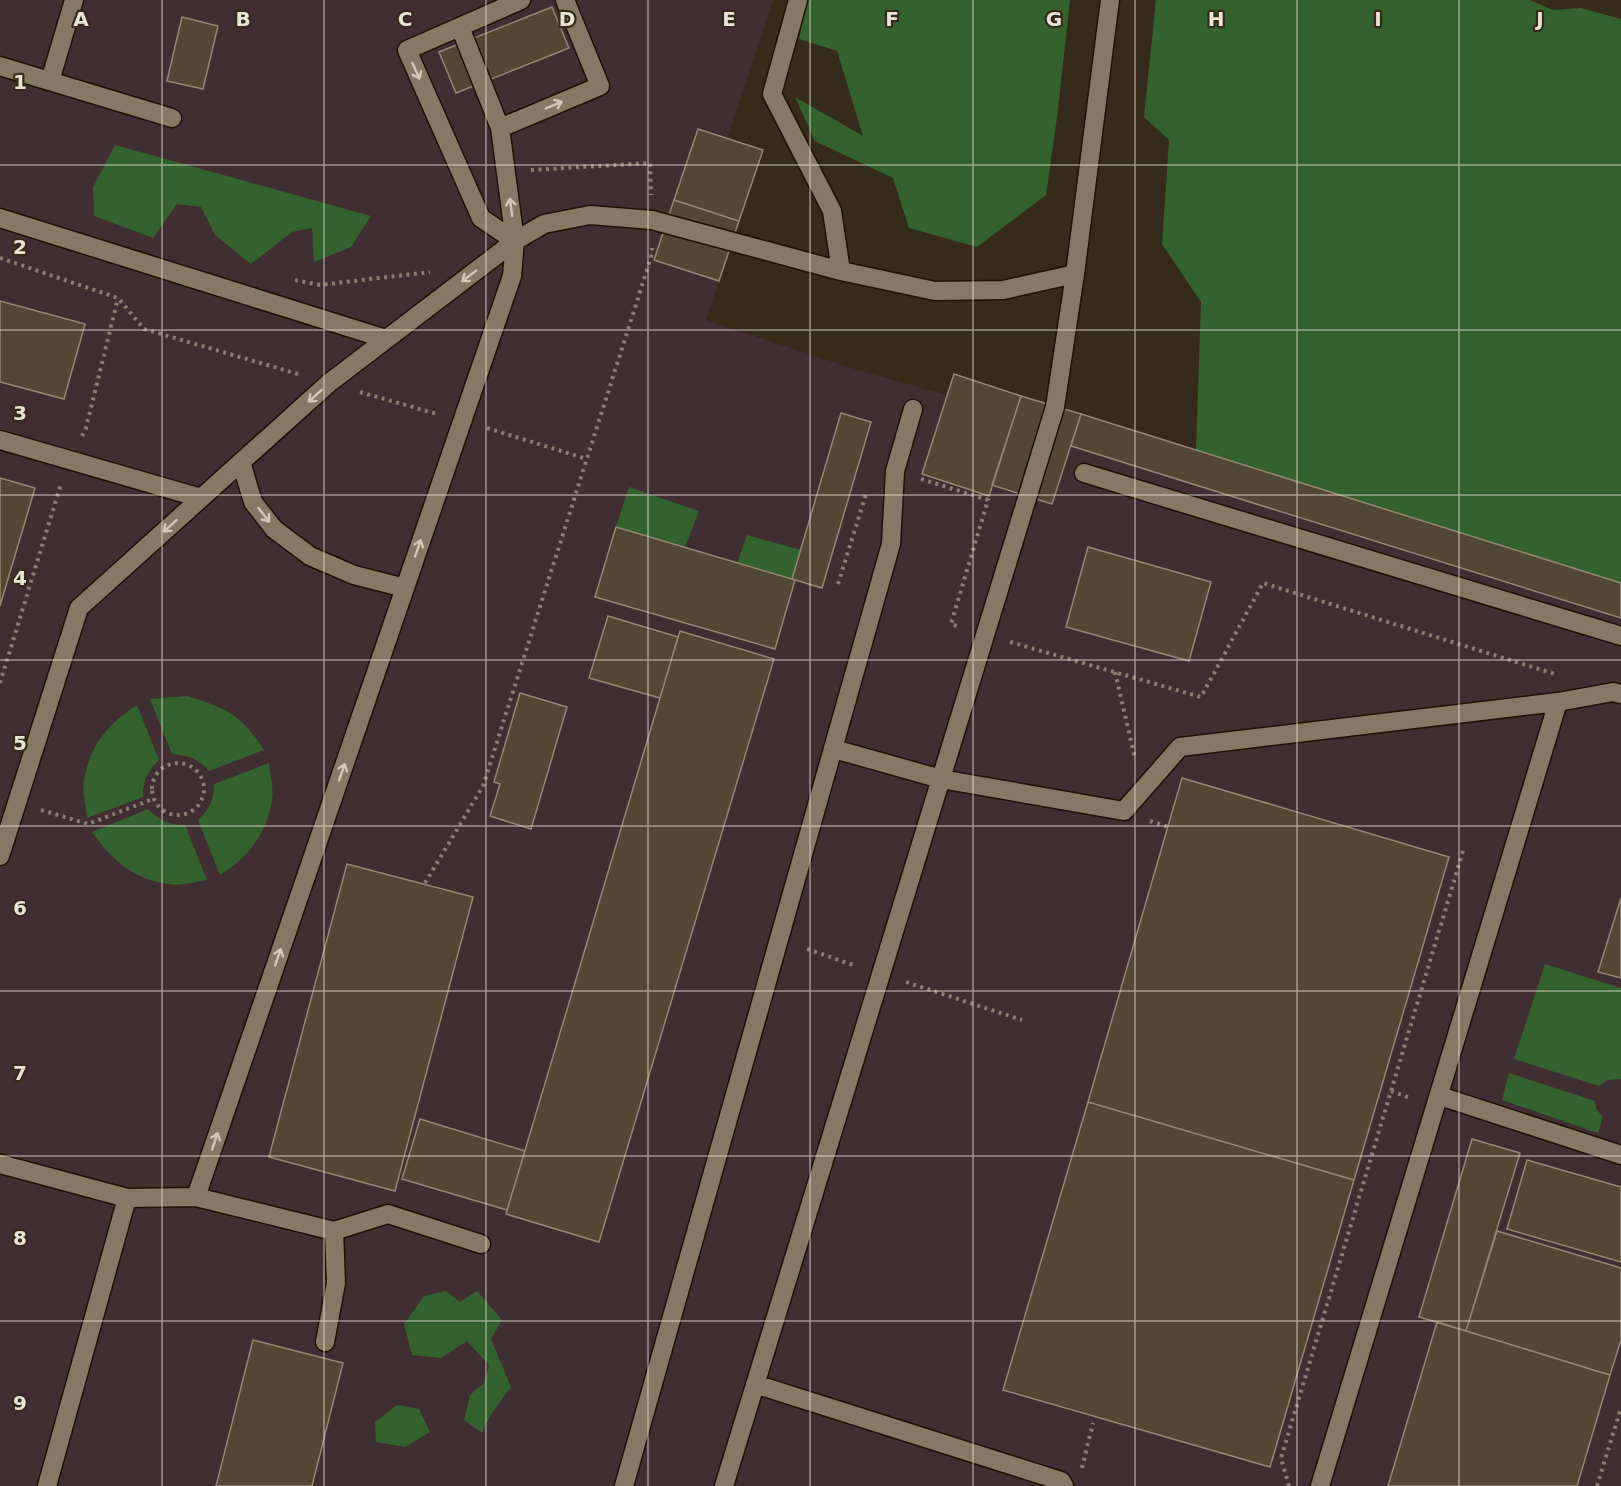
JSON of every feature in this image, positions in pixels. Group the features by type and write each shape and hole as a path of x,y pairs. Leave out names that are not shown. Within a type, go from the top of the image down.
{"lane":[{"path":"50,81 74,0"},
{"path":"515,241 481,218 407,50 521,0"},
{"path":"500,128 600,86 565,0"},
{"path":"798,0 772,94 832,212 841,271"},
{"path":"724,1486 1055,407 1075,274 1110,0"},
{"path":"196,1197 512,276 515,241 500,128 460,27"},
{"path":"0,66 172,118"},
{"path":"0,856 79,608 329,383 515,241 544,224 590,215 652,220 841,271 935,291 1003,290 1075,274"},
{"path":"0,218 386,339"},
{"path":"624,1486 891,544 895,471 913,409"},
{"path":"0,440 201,498"},
{"path":"241,462 253,502 274,529 292,543 310,556 354,575 405,588"},
{"path":"1084,473 1621,636"},
{"path":"834,749 941,779 1124,811 1180,747 1558,702 1613,692 1621,694"},
{"path":"1320,1486 1558,702"},
{"path":"1440,1096 1621,1155"},
{"path":"0,1164 127,1198 196,1197 334,1231 388,1214 481,1244"},
{"path":"47,1486 127,1198"},
{"path":"325,1342 336,1283 334,1231"},
{"path":"755,1384 1061,1481 1065,1486"}],"path":[{"path":"425,882 483,786 652,254 650,163 522,170"},
{"path":"0,258 118,298 144,329 587,459"},
{"path":"295,280 320,285 430,272 439,266"},
{"path":"0,683 56,495 86,428 118,298"},
{"path":"895,471 988,500 951,624 1201,697 1263,583 1568,678"},
{"path":"838,584 868,486"},
{"path":"173,762 185,763 195,768 202,778 205,790 202,801 194,810 183,815 171,814 160,809 153,799 151,788 154,776 162,767 173,762"},
{"path":"17,802 88,824 153,799"},
{"path":"1289,1486 1281,1458 1463,851"},
{"path":"807,949 1022,1020"},
{"path":"1597,1486 1621,1408"},
{"path":"1080,1476 1093,1423"}],"shaded area":[{"path":"0,0 773,0 727,138 763,150 706,320 854,369 946,395 954,374 1621,583 1621,1486 0,1486"}],"green space":[{"path":"807,0 1070,0 1046,195 977,247 909,228 893,178 815,141 795,97 863,136 837,51 799,39"},
{"path":"1156,0 1530,0 1553,10 1581,8 1621,19 1621,583 1196,450 1201,302 1162,244 1169,140 1144,117"},
{"path":"115,145 371,216 351,247 314,262 312,228 292,232 251,264 215,235 201,207 177,204 153,238 94,216 93,187"},
{"path":"629,487 699,511 685,547 616,527"},
{"path":"747,535 801,550 792,579 737,563"},
{"path":"187,696 212,704 240,720 264,750 209,771 193,758 172,754 150,699"},
{"path":"137,705 159,760 146,777 143,797 87,818 84,785 91,756 109,728"},
{"path":"269,763 272,796 266,823 255,844 239,861 220,875 198,820 210,804 214,784"},
{"path":"148,809 165,822 185,825 207,880 173,884 145,878 115,859 92,832"},
{"path":"1545,964 1621,988 1621,1079 1607,1080 1599,1086 1514,1059"},
{"path":"1509,1073 1595,1101 1596,1109 1603,1117 1598,1133 1502,1100"},
{"path":"446,1291 460,1302 477,1291 502,1320 491,1339 511,1387 492,1413 482,1433 464,1420 470,1395 484,1383 489,1365 467,1341 441,1358 412,1355 404,1324 424,1296"},
{"path":"397,1405 419,1409 430,1432 405,1447 376,1442 375,1422"}],"building":[{"path":"552,7 569,48 456,93 439,52"},
{"path":"182,17 218,26 203,89 167,81"},
{"path":"698,129 763,150 739,221 674,200"},
{"path":"674,200 739,221 719,281 654,260"},
{"path":"0,301 85,324 64,399 0,382"},
{"path":"954,374 1021,396 989,496 922,474"},
{"path":"1021,396 1081,414 1052,504 992,485"},
{"path":"841,413 871,422 822,588 792,579"},
{"path":"1081,414 1621,583 1621,618 1071,446"},
{"path":"0,478 35,488 0,606"},
{"path":"616,527 795,580 775,649 595,597"},
{"path":"1088,547 1211,582 1189,661 1066,627"},
{"path":"608,616 678,637 660,698 589,678"},
{"path":"680,631 774,659 599,1242 506,1214"},
{"path":"520,693 567,707 531,829 490,816 500,784 494,782"},
{"path":"1182,778 1449,857 1354,1180 1088,1102"},
{"path":"347,864 473,897 395,1191 269,1157"},
{"path":"1621,898 1621,978 1598,972"},
{"path":"1088,1102 1354,1180 1270,1467 1003,1390"},
{"path":"420,1119 525,1151 507,1210 402,1179"},
{"path":"1472,1139 1520,1153 1466,1331 1419,1317"},
{"path":"1527,1160 1621,1187 1621,1262 1507,1229"},
{"path":"1497,1231 1621,1268 1621,1340 1610,1375 1466,1331"},
{"path":"1437,1322 1610,1375 1577,1486 1388,1486"},
{"path":"253,1340 343,1363 312,1486 216,1486"}]}
